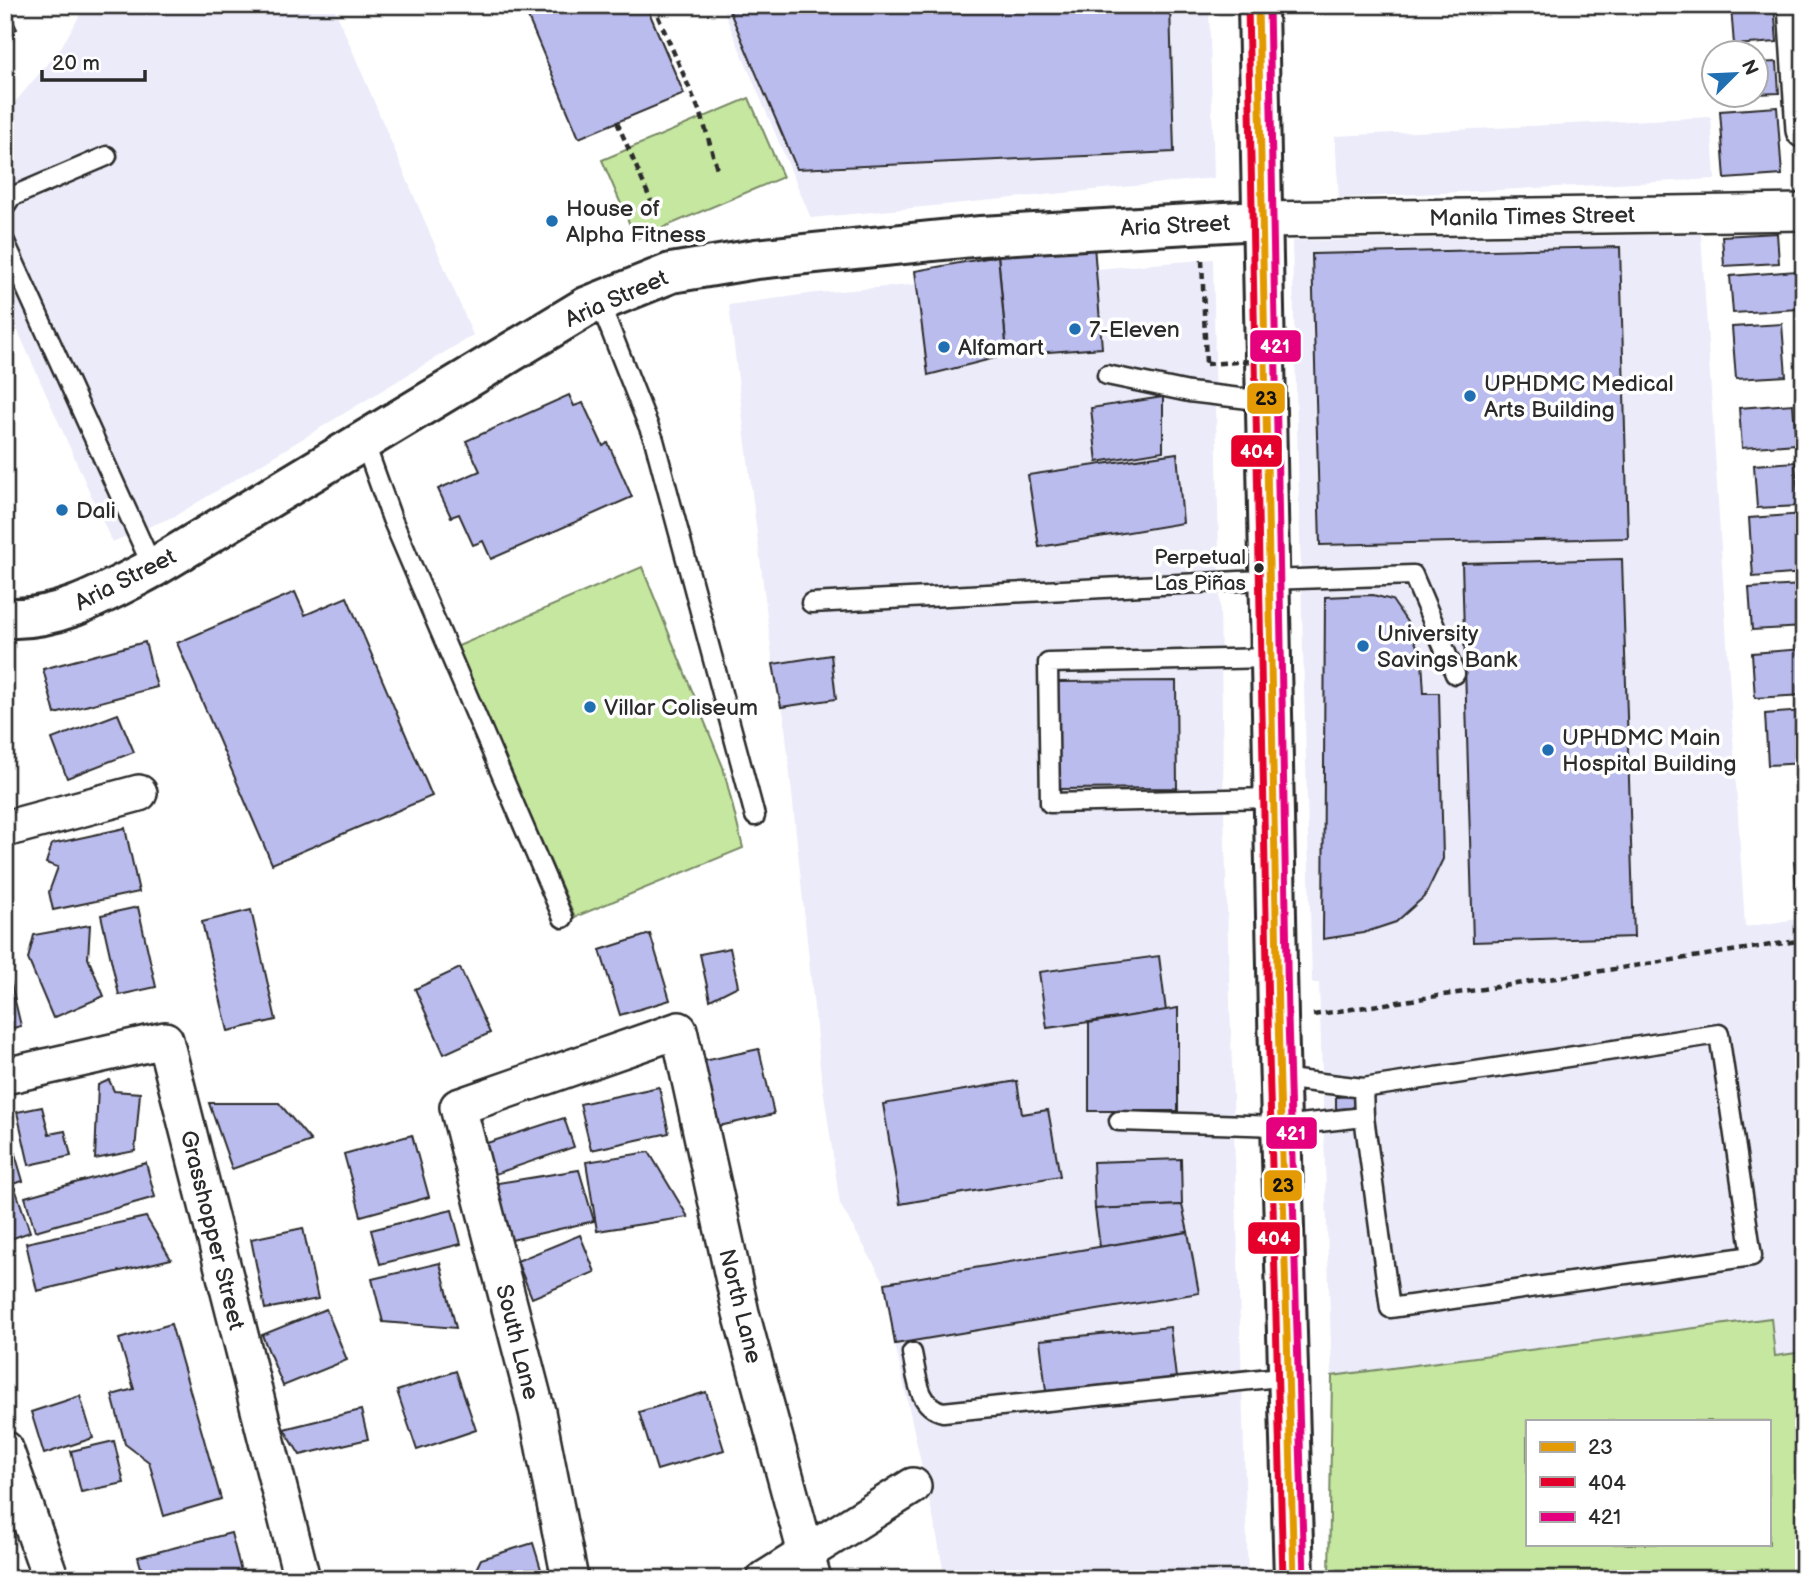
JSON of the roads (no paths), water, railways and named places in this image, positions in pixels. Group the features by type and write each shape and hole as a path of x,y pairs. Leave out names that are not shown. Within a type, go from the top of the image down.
{"main road":[{"path":"1258,5 1260,220 1279,1078 1294,1579"},
{"name":"Aria Street","path":"5,618 77,607 153,568 586,307 671,272 756,259 982,236 1260,220"}],"street":[{"path":"1796,5 1804,130"},
{"name":"Manila Times Street","path":"1260,220 1804,212"},
{"path":"5,829 139,793"},
{"name":"South Lane","path":"570,1579 537,1412 458,1107 679,1030"},
{"name":"North Lane","path":"679,1030 741,1313 810,1565"},
{"name":"Grasshopper Street","path":"5,1076 165,1040 302,1579"},
{"path":"5,1448 51,1579"},
{"path":"765,1579 810,1565 913,1486"}],"lane":[{"path":"5,206 11,197 107,156"},
{"path":"5,242 153,568"},
{"path":"599,301 654,440 755,816"},
{"path":"1107,375 1189,392 1266,401"},
{"path":"363,440 392,519 563,918"},
{"path":"811,603 1413,575 1455,674"},
{"path":"1271,658 1048,663 1049,761 1050,803 1273,798"},
{"path":"1279,1078 1363,1088 1719,1034 1752,1256 1390,1308 1364,1117 1363,1088"},
{"path":"1119,1121 1282,1126 1364,1117"},
{"path":"912,1353 922,1396 935,1410 943,1412 1289,1376"}],"place":[{"name":"House of Alpha Fitness","path":"552,221"},
{"name":"7-Eleven","path":"1075,329"},
{"name":"Alfamart","path":"944,347"},
{"name":"UPHDMC Medical Arts Building","path":"1470,396"},
{"name":"Dali","path":"62,510"},
{"name":"Perpetual Las Piñas","path":"1259,568"},
{"name":"University Savings Bank","path":"1363,646"},
{"name":"Villar Coliseum","path":"590,707"},
{"name":"UPHDMC Main Hospital Building","path":"1548,750"}]}
